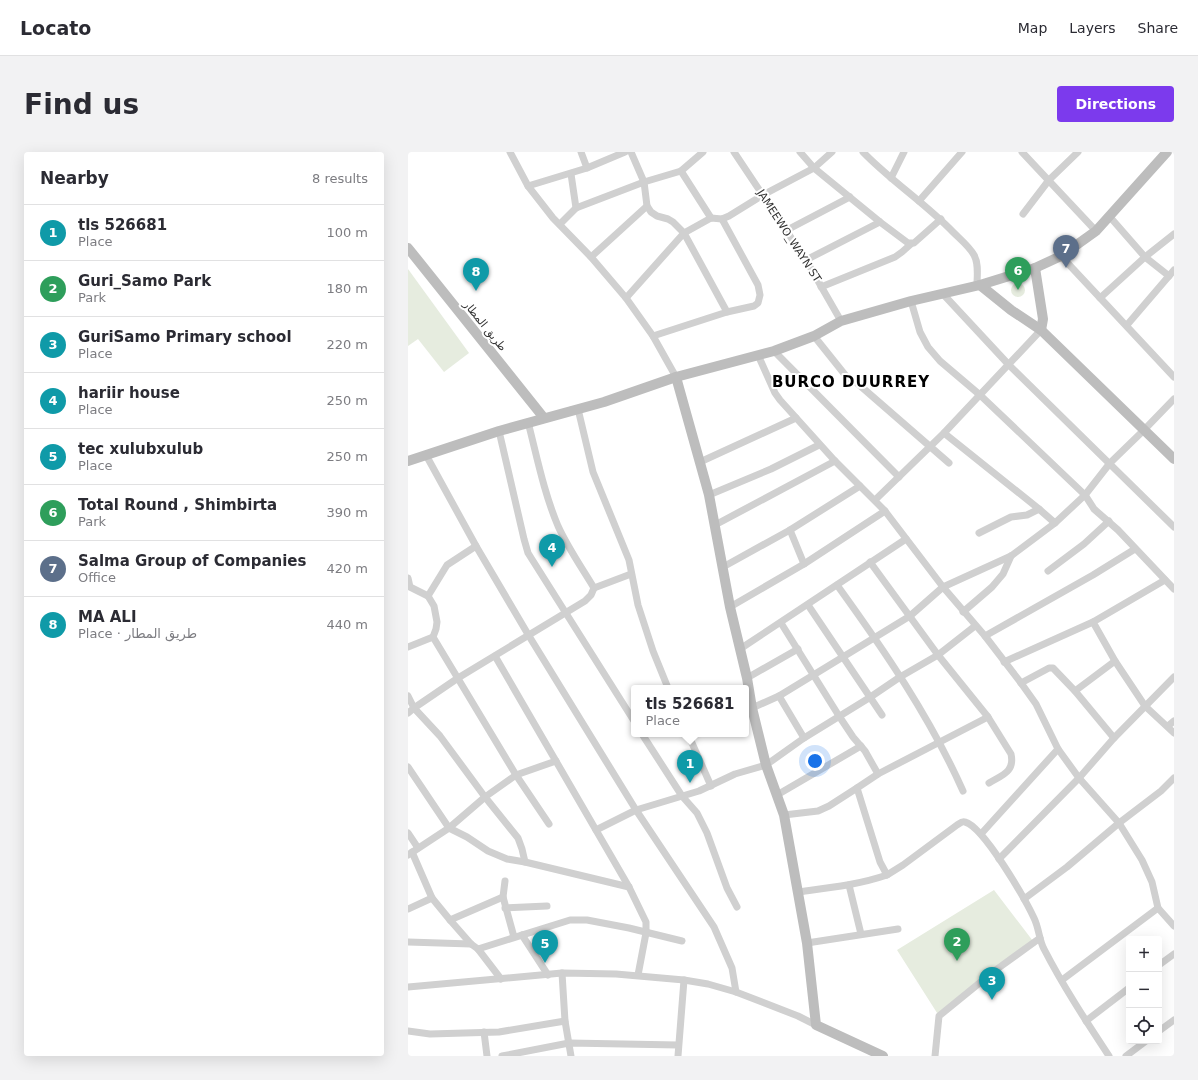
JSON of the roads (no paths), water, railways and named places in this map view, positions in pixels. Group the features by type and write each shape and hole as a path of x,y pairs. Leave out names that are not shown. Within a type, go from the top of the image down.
{"main road":[{"path":"408,460 528,422 604,402 676,377 774,351 814,336 841,321 911,301 978,285 1035,268 1061,256 1096,231 1167,152"},
{"name":"طريق المطار","path":"408,248 544,418"},
{"path":"1035,268 1043,318 1041,330"},
{"path":"978,285 1041,330 1174,459"},
{"path":"676,377 709,495 730,607 748,685"},
{"path":"749,690 766,764 784,816 807,943 816,1025 883,1056"}],"street":[{"path":"510,152 528,186 560,224 592,257 626,298 653,336 676,377"},
{"path":"581,152 587,168"},
{"path":"528,186 571,174 625,152"},
{"path":"631,152 644,182 647,206 651,212 657,216 668,218 674,222 684,233 727,312"},
{"path":"689,152 694,158"},
{"path":"560,224 576,208 644,182 681,170 703,152"},
{"name":"JAMEEWO_WAYN ST","path":"734,152 806,260 841,321"},
{"path":"800,152 814,168 880,222 911,244"},
{"path":"626,298 684,233 711,218 722,219 729,216 763,195 814,168 832,152"},
{"path":"863,152 891,178 941,219 970,248 977,265 978,285"},
{"path":"891,178 904,152"},
{"path":"919,201 962,152"},
{"path":"1022,152 1096,231"},
{"path":"1023,214 1049,180 1078,152"},
{"path":"681,170 711,218"},
{"path":"571,174 576,208"},
{"path":"787,230 850,197"},
{"path":"592,257 647,206"},
{"path":"1110,217 1145,257 1171,273 1127,325"},
{"path":"653,336 727,312 754,306 758,303 760,295 758,285 722,219"},
{"path":"822,287 896,256 914,243 941,219"},
{"path":"806,260 880,222"},
{"path":"1100,298 1145,257 1174,234"},
{"path":"1061,256 1174,377"},
{"path":"943,294 1009,365 1174,526"},
{"path":"911,301 920,332 928,347 940,361 980,395 1085,495 1094,509 1109,521 1174,589"},
{"path":"875,500 944,434 1041,330"},
{"path":"814,336 846,376 857,383 949,462"},
{"path":"774,351 899,477"},
{"path":"758,355 775,393 819,445 885,511 943,587 985,636 1021,683 1036,704 1058,750 1079,778 1119,823 1142,860 1150,877 1158,908 1174,926"},
{"path":"752,708 779,696 815,676 874,637 910,616 943,587 1011,556 1055,523 1085,495 1110,463 1174,399"},
{"path":"578,409 593,472 629,560 638,605 646,632 652,651 667,685"},
{"path":"700,462 796,418"},
{"path":"528,422 558,526 568,546 594,588"},
{"path":"499,431 528,553 631,716"},
{"path":"944,434 1055,523"},
{"path":"709,495 819,445"},
{"path":"426,455 476,546 529,636 636,810 714,928 732,968 736,992"},
{"path":"715,525 835,461"},
{"path":"723,567 790,530 860,486"},
{"path":"979,533 1011,517 1027,515 1039,509"},
{"path":"730,607 804,564 885,511"},
{"path":"1048,571 1084,544 1109,521"},
{"path":"790,530 804,564"},
{"path":"740,649 906,539"},
{"path":"428,596 447,565 476,546"},
{"path":"985,636 1093,575 1135,549"},
{"path":"963,612 992,587 1003,574 1011,556"},
{"path":"870,562 938,655 988,717 1012,754 1012,766 1008,771 989,783"},
{"path":"411,710 458,678 585,601 591,595 594,588 631,574"},
{"path":"408,578 409,588 428,596 434,606 437,622 433,637 408,647"},
{"path":"1004,662 1093,622 1165,580"},
{"path":"837,585 900,677 939,743 962,792"},
{"path":"808,605 882,715"},
{"path":"1093,622 1115,661 1145,706 1174,733"},
{"path":"781,623 839,716 865,751 878,774"},
{"path":"596,830 636,810 711,786 735,774 766,764 804,738 870,698 900,677 938,655 975,626"},
{"path":"433,637 516,775 549,824"},
{"path":"747,678 798,649"},
{"path":"495,656 629,887 645,921 646,933 638,976"},
{"path":"1075,691 1115,661"},
{"path":"1021,683 1051,667 1075,691 1114,738"},
{"path":"999,859 1079,778 1114,738 1174,677"},
{"path":"408,696 411,710 440,736 485,797 518,838 525,862"},
{"path":"779,696 804,738"},
{"path":"784,816 818,811 829,806 878,774 988,717"},
{"path":"1168,726 1174,721"},
{"path":"644,737 682,796 697,813 710,840 727,888 737,907"},
{"path":"689,737 711,786"},
{"path":"777,795 861,746"},
{"path":"981,834 1058,750"},
{"path":"413,852 449,828 485,797 516,775 556,761"},
{"path":"408,767 449,828 497,856 629,887"},
{"path":"1024,899 1067,867 1119,823 1161,791 1174,778"},
{"path":"857,788 880,862 887,875"},
{"path":"797,892 849,885 887,875 961,822 966,822 981,834 999,859 1024,899 1035,919 1043,948 1086,1021 1109,1056"},
{"path":"408,833 413,852 432,898 471,944 478,949 501,979"},
{"path":"505,881 503,897 514,937"},
{"path":"849,885 861,934"},
{"path":"450,920 503,897"},
{"path":"408,909 432,898"},
{"path":"505,908 547,906"},
{"path":"1062,980 1158,908"},
{"path":"478,949 570,920 587,920 682,941"},
{"path":"807,943 898,929"},
{"path":"522,935 548,975"},
{"path":"935,1056 939,1016 993,972 1040,938"},
{"path":"408,942 471,944"},
{"path":"1162,963 1174,954"},
{"path":"408,987 562,973 616,974 684,980 708,984 736,992 798,1016 816,1025"},
{"path":"562,973 565,1021 571,1056"},
{"path":"678,1056 684,980"},
{"path":"1086,1021 1126,990"},
{"path":"1162,1029 1174,1020"},
{"path":"408,1031 430,1034 499,1032 565,1021"},
{"path":"484,1032 488,1056"},
{"path":"502,1056 569,1044 678,1045"},
{"path":"1126,1056 1142,1044"}],"place":[{"name":"Salma Group of Companies","path":"1066,268"},
{"name":"Total Round , Shimbirta","path":"1018,290"},
{"name":"MA ALI","path":"476,291"},
{"name":"hariir house","path":"552,567"},
{"name":"tls 526681","path":"690,783"},
{"name":"Guri_Samo Park","path":"957,961"},
{"name":"tec xulubxulub","path":"545,963"},
{"name":"GuriSamo Primary school","path":"992,1000"}],"district":[{"name":"BURCO DUURREY","path":"851,382"}]}
